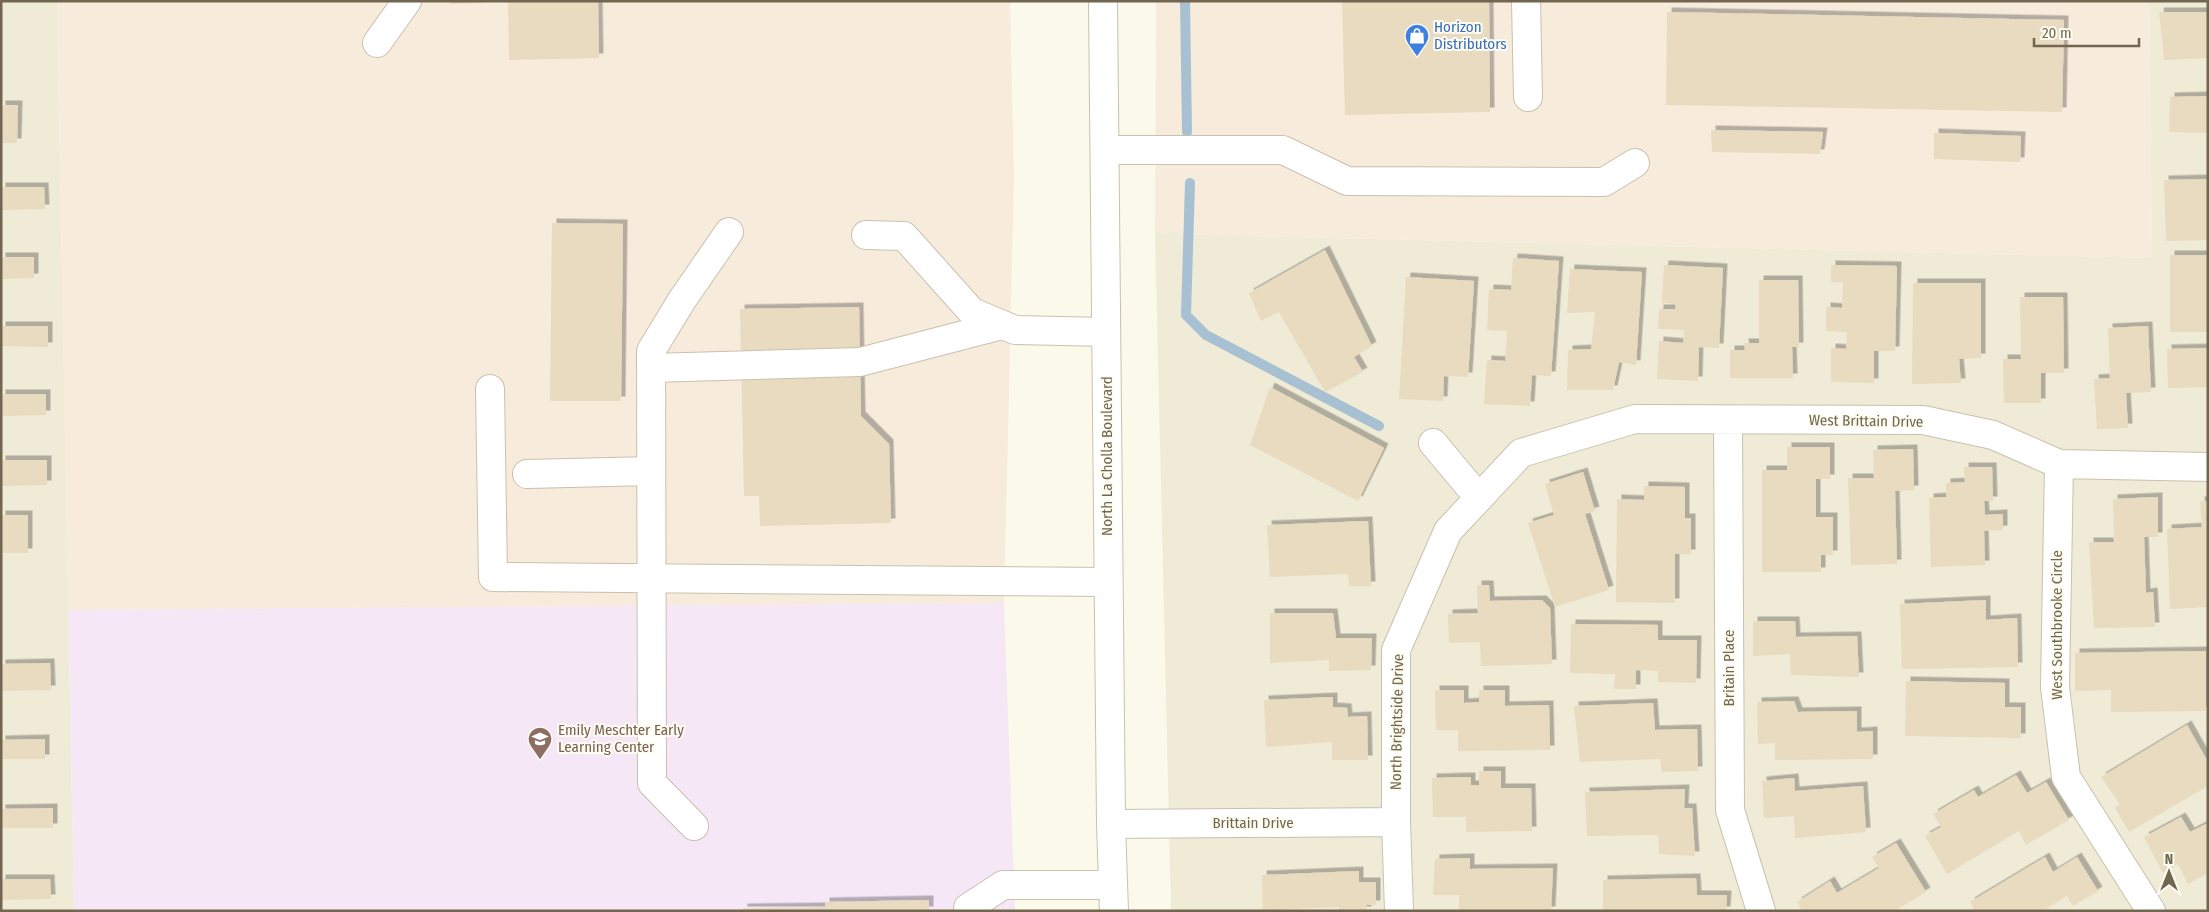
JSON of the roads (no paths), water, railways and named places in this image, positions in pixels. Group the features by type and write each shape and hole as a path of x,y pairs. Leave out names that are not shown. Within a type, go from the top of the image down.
{"street":[{"path":"377,42 407,1"},
{"name":"North La Cholla Boulevard","path":"1103,1 1110,824 1114,898"},
{"path":"1526,1 1528,97"},
{"path":"1105,150 1283,150 1347,181 1604,182 1635,163"},
{"path":"694,826 652,783 650,351 682,300 729,232"},
{"path":"866,235 904,236 972,312 1002,325 1015,330 1106,332"},
{"path":"650,368 860,362 1002,325"},
{"path":"490,389 493,577 1108,582"},
{"name":"West Brittain Drive","path":"1521,453 1635,419 1923,420 1993,435 2059,464 2208,467"},
{"name":"Britain Place","path":"1728,420 1730,810 1761,911"},
{"path":"1433,443 1479,498"},
{"name":"North Brightside Drive","path":"1399,911 1396,822 1396,650 1448,530 1521,453"},
{"name":"West Southbrooke Circle","path":"2059,464 2055,687 2066,777 2151,911"},
{"path":"527,474 650,471"},
{"name":"Brittain Drive","path":"1110,824 1396,822"},
{"path":"968,911 968,908 1003,885 1114,898"}],"waterway":[{"path":"1185,1 1187,132"},
{"path":"1190,183 1186,315 1206,335 1379,426"}],"place":[{"name":"Horizon Distributors","path":"1417,57"},
{"name":"Emily Meschter Early Learning Center","path":"540,760"}]}
